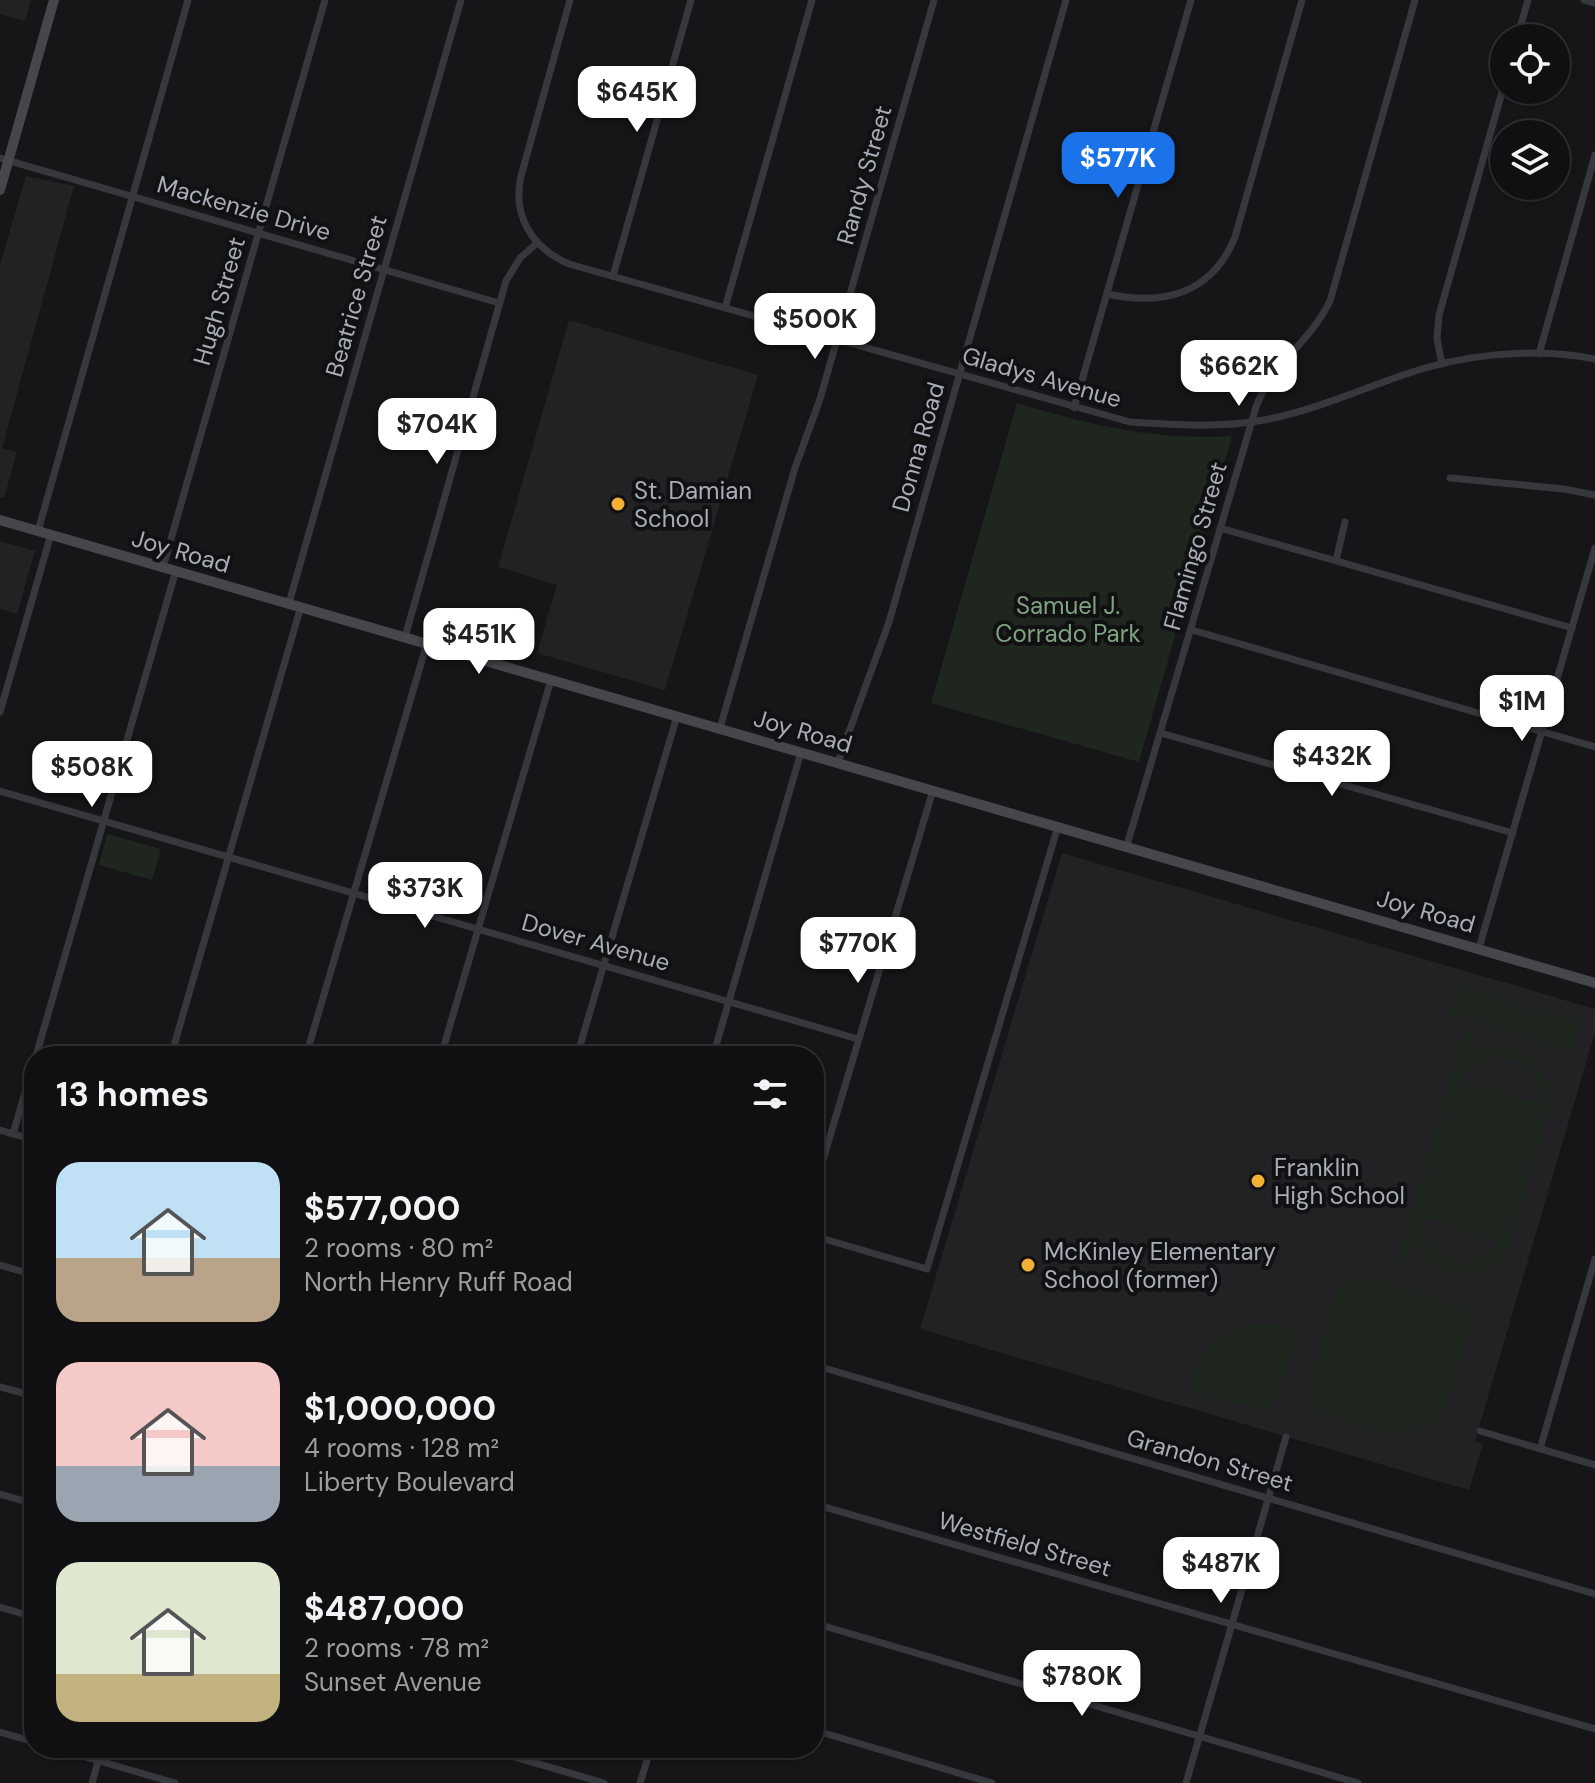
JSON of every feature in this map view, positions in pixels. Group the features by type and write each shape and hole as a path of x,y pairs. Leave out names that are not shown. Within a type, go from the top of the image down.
{"street":[{"path":"0,190 4,159 54,0"},
{"path":"38,531 188,0"},
{"name":"Hugh Street","path":"163,567 325,0"},
{"name":"Beatrice Street","path":"289,603 461,0"},
{"path":"405,637 499,303 513,268 537,243 521,214 519,183 570,0"},
{"path":"613,276 691,0"},
{"path":"725,308 812,0"},
{"name":"Randy Street","path":"720,728 795,468 838,340 934,0"},
{"name":"Donna Road","path":"838,762 882,644 1066,0"},
{"path":"1074,408 1191,0"},
{"path":"1107,294 1144,300 1175,295 1205,279 1226,254 1235,237 1302,0"},
{"name":"Flamingo Street","path":"1127,845 1259,397 1269,379 1312,333 1330,301 1415,0"},
{"path":"1521,24 1528,0"},
{"path":"1584,0 1595,3"},
{"path":"1442,364 1437,339 1439,315 1499,104"},
{"path":"1539,354 1595,155"},
{"name":"Mackenzie Drive","path":"4,159 499,303"},
{"name":"Gladys Avenue","path":"537,243 556,259 569,264 1130,422 1231,425 1302,411 1404,374 1493,355 1539,354 1595,359"},
{"path":"1450,478 1595,495"},
{"name":"Joy Road","path":"0,520 1595,983"},
{"path":"1336,560 1345,522"},
{"path":"1220,528 1572,628"},
{"path":"0,712 51,534"},
{"path":"1479,948 1595,548"},
{"path":"39,1046 176,570"},
{"path":"174,1046 301,606"},
{"path":"1192,630 1595,747"},
{"path":"309,1046 427,643"},
{"path":"444,1046 551,680"},
{"path":"580,1046 677,716"},
{"path":"1161,733 1513,833"},
{"path":"716,1046 801,752"},
{"path":"824,1156 933,790"},
{"name":"Dover Avenue","path":"0,791 858,1039"},
{"path":"824,1239 927,1269 1058,826"},
{"path":"13,1134 24,1096"},
{"path":"0,1130 24,1137"},
{"path":"1540,1449 1595,1259"},
{"path":"0,1265 24,1272"},
{"name":"Grandon Street","path":"824,1368 1595,1594"},
{"path":"0,1387 24,1393"},
{"path":"1480,1431 1595,1465"},
{"path":"1186,1783 1286,1437"},
{"path":"0,1494 24,1501"},
{"name":"Westfield Street","path":"824,1507 1595,1729"},
{"path":"0,1607 24,1614"},
{"path":"824,1626 1358,1783"},
{"path":"0,1732 24,1739"},
{"path":"824,1733 992,1783"},
{"path":"88,1758 175,1783"},
{"path":"92,1783 99,1758"},
{"path":"518,1758 604,1783"},
{"path":"640,1783 648,1758"}],"shaded area":[{"path":"0,0 31,0 25,21 0,14"},
{"path":"26,176 74,186 2,448 17,452 4,498 0,497 0,265"},
{"name":"St. Damian School","path":"569,320 758,375 665,690 537,653 557,585 498,567"},
{"path":"0,541 35,551 17,614 0,609"},
{"name":"Franklin High School","path":"1062,853 1595,1009 1595,1032 1475,1441 1483,1444 1469,1490 920,1329"}],"green space":[{"name":"Samuel J. Corrado Park","path":"1017,403 1123,430 1177,436 1232,436 1139,762 931,703"},
{"path":"107,834 161,849 152,880 99,865"},
{"path":"1458,985 1471,989 1463,1019 1449,1015"},
{"path":"1476,990 1490,994 1481,1024 1467,1020"},
{"path":"1494,996 1508,1000 1499,1029 1486,1025"},
{"path":"1512,1001 1526,1005 1517,1035 1504,1031"},
{"path":"1531,1007 1544,1011 1536,1040 1522,1036"},
{"path":"1549,1012 1563,1016 1554,1046 1540,1042"},
{"path":"1567,1017 1581,1021 1572,1051 1558,1047"},
{"path":"1464,1031 1474,1034 1468,1056 1499,1047 1527,1056 1546,1078 1550,1110 1512,1240 1498,1262 1474,1274 1452,1274 1430,1263 1414,1241 1407,1262 1398,1259","holes":["1503,1058 1521,1064 1533,1077 1540,1094 1539,1115 1506,1228 1497,1246 1479,1260 1456,1261 1442,1256 1428,1244 1422,1227 1422,1214 1460,1082 1476,1064"]},
{"path":"1464,1081 1538,1103 1498,1240 1424,1218"},
{"path":"1350,1277 1364,1281 1371,1278 1474,1311 1454,1387 1441,1414 1430,1424 1410,1431 1393,1432 1306,1406 1332,1303 1342,1280"},
{"path":"1270,1323 1298,1332 1283,1384 1279,1384 1273,1405 1265,1408 1244,1402 1242,1406 1189,1389 1201,1360 1217,1340 1239,1328"}],"place":[{"name":"St. Damian School","path":"618,504"},
{"name":"Franklin High School","path":"1258,1181"},
{"name":"McKinley Elementary School (former)","path":"1028,1265"}]}
